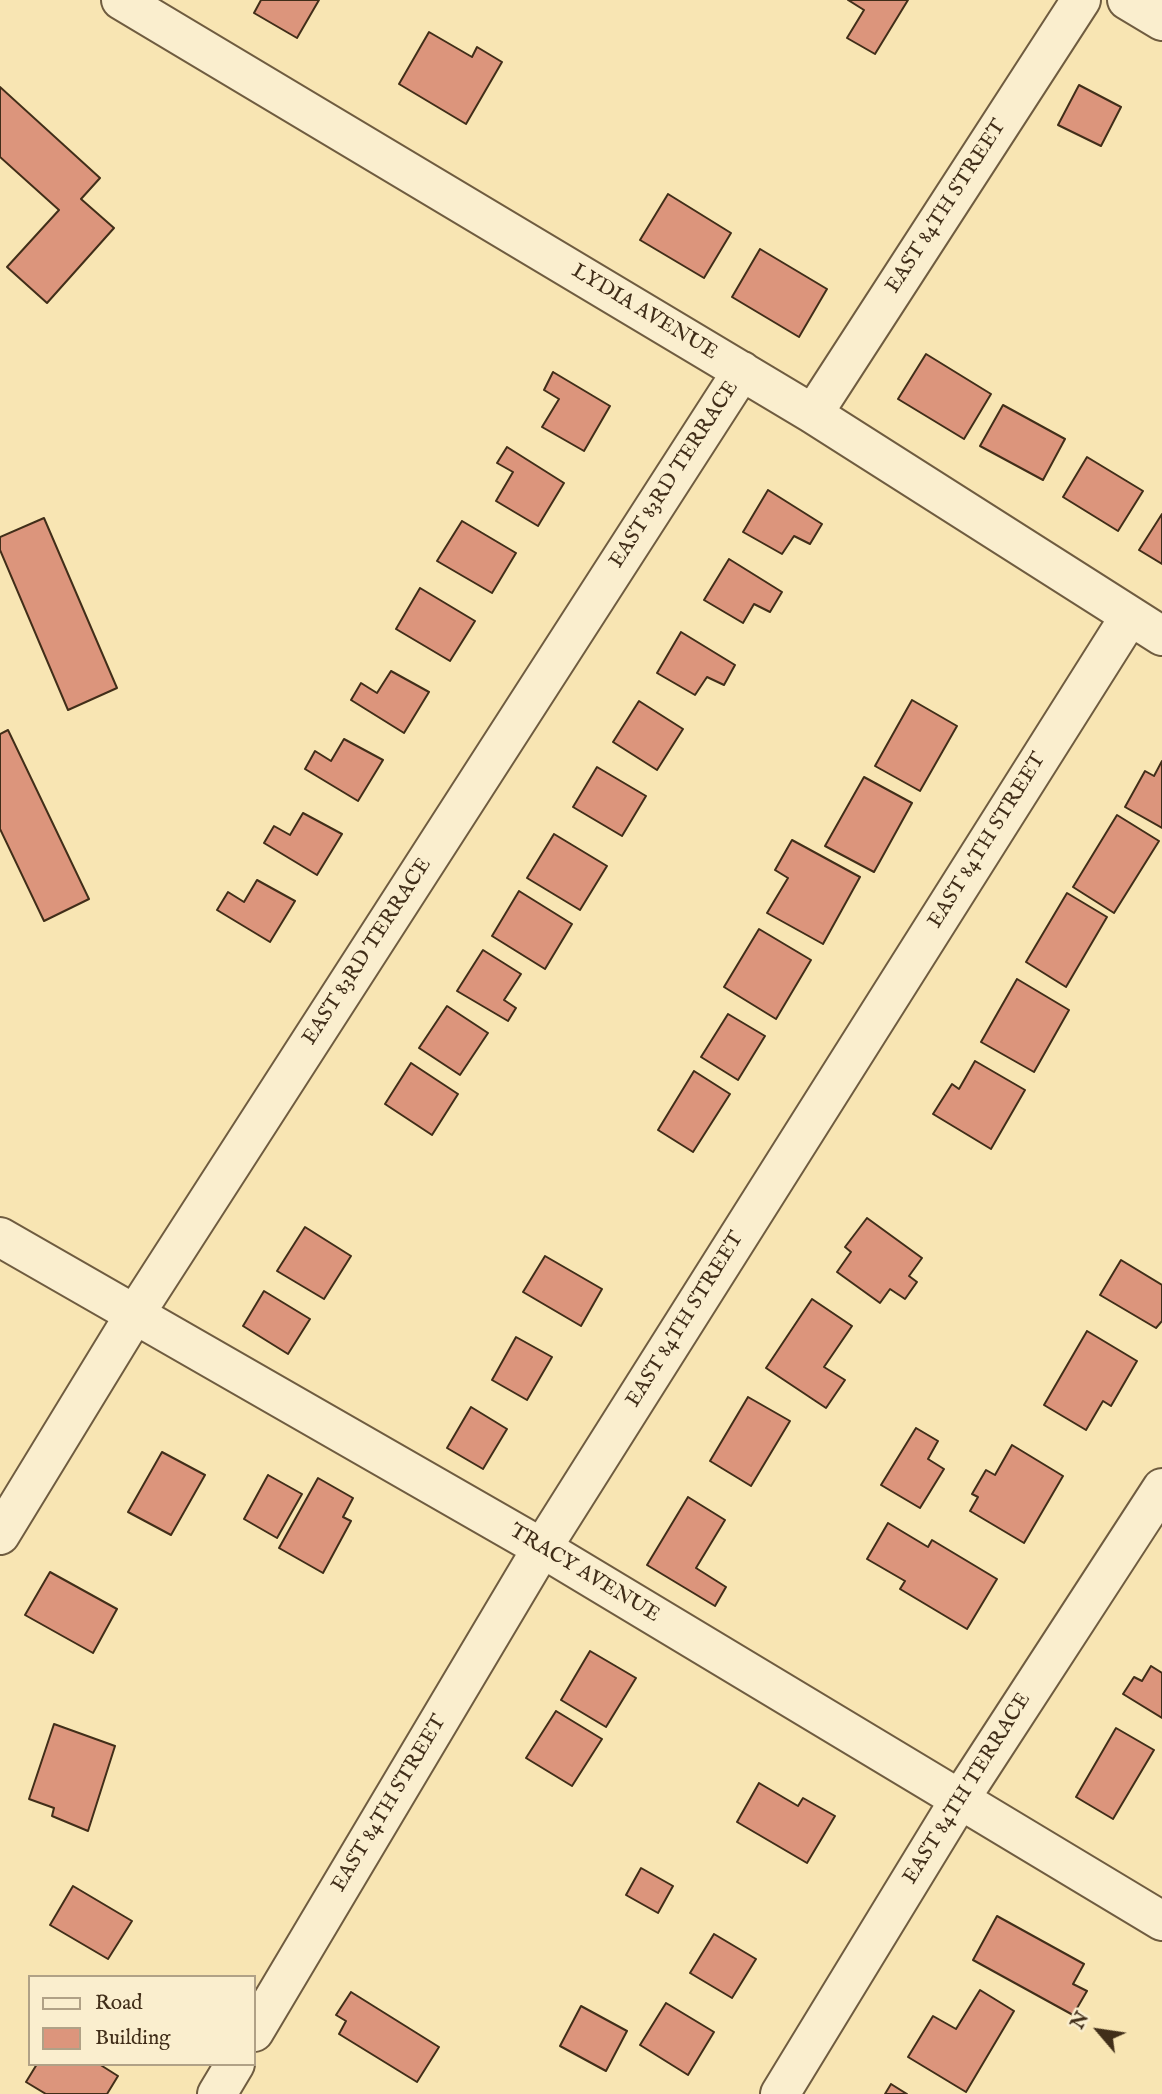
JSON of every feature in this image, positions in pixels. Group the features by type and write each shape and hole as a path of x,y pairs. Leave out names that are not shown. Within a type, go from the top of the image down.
{"street":[{"name":"LYDIA AVENUE","path":"121,0 813,414 1162,636"},
{"name":"EAST 84TH STREET","path":"813,414 1081,0"},
{"path":"1127,0 1162,21"},
{"name":"EAST 83RD TERRACE","path":"0,1535 135,1314 741,371"},
{"name":"EAST 84TH STREET","path":"256,2029 542,1548 1130,616"},
{"name":"TRACY AVENUE","path":"0,1237 542,1548 1162,1922"},
{"name":"EAST 84TH TERRACE","path":"780,2094 960,1799 1162,1488"},
{"path":"217,2094 234,2066"}],"building":[{"path":"261,0 319,0 297,38 254,13"},
{"path":"848,0 908,0 875,54 847,38 864,10"},
{"path":"429,32 472,57 477,47 502,62 466,124 399,84"},
{"path":"1079,85 1121,107 1101,146 1058,125"},
{"path":"0,87 100,178 81,199 114,228 47,303 7,267 59,210 0,157"},
{"path":"668,194 731,233 704,278 640,240"},
{"path":"760,249 827,289 799,337 732,297"},
{"path":"926,354 991,394 964,439 898,399"},
{"path":"553,372 610,406 584,451 542,427 559,399 544,390"},
{"path":"1003,405 1065,439 1043,480 980,446"},
{"path":"507,447 564,483 538,526 496,501 513,472 497,463"},
{"path":"1087,457 1143,491 1118,531 1063,497"},
{"path":"768,490 822,524 810,544 794,536 782,554 743,532"},
{"path":"1162,514 1162,564 1139,550"},
{"path":"44,518 117,688 68,710 0,550 0,537"},
{"path":"462,521 516,553 492,593 437,561"},
{"path":"729,559 782,592 770,612 754,604 743,623 704,600"},
{"path":"420,588 475,621 450,661 396,629"},
{"path":"681,632 735,665 724,685 707,677 695,695 657,673"},
{"path":"391,671 429,692 404,733 351,700 361,683 377,693"},
{"path":"912,700 957,726 920,791 875,766"},
{"path":"639,701 683,729 657,770 613,742"},
{"path":"8,730 89,899 44,921 0,829 0,734"},
{"path":"344,739 383,760 358,801 305,769 315,751 331,761"},
{"path":"1162,761 1162,828 1125,807 1145,771 1154,776"},
{"path":"597,767 646,796 622,836 573,807"},
{"path":"864,777 912,803 874,872 825,846"},
{"path":"303,813 342,834 317,875 264,843 274,826 290,835"},
{"path":"1117,815 1159,841 1114,913 1073,887"},
{"path":"554,834 607,866 580,910 527,878"},
{"path":"792,840 860,877 823,944 767,913 788,878 775,870"},
{"path":"257,880 295,901 270,942 217,910 228,892 244,902"},
{"path":"519,891 572,924 545,969 492,936"},
{"path":"1067,893 1107,917 1066,987 1026,962"},
{"path":"759,929 811,960 776,1019 724,987"},
{"path":"483,950 521,974 504,1000 516,1008 508,1021 457,991"},
{"path":"1017,979 1069,1010 1034,1072 981,1042"},
{"path":"447,1006 488,1033 460,1075 419,1048"},
{"path":"728,1014 765,1036 738,1080 701,1057"},
{"path":"975,1061 1025,1090 991,1149 933,1114 952,1084 959,1089"},
{"path":"411,1063 458,1094 432,1135 385,1104"},
{"path":"694,1071 730,1094 693,1152 658,1130"},
{"path":"867,1218 922,1258 909,1276 917,1282 905,1299 890,1289 880,1303 837,1272 851,1252 845,1247"},
{"path":"305,1227 351,1256 324,1299 277,1271"},
{"path":"545,1256 602,1289 581,1326 523,1292"},
{"path":"1121,1260 1162,1285 1162,1321 1156,1328 1100,1295"},
{"path":"264,1291 310,1319 288,1354 243,1326"},
{"path":"812,1299 852,1326 824,1367 845,1380 826,1408 766,1368"},
{"path":"1087,1331 1137,1361 1111,1406 1103,1401 1086,1430 1044,1405"},
{"path":"516,1337 552,1357 527,1400 492,1380"},
{"path":"748,1397 790,1421 751,1486 710,1461"},
{"path":"471,1407 507,1429 483,1469 447,1448"},
{"path":"916,1428 938,1441 928,1459 944,1469 920,1508 881,1485"},
{"path":"1012,1445 1063,1476 1024,1543 970,1511 978,1497 972,1494 986,1470 995,1475"},
{"path":"162,1452 205,1475 171,1535 128,1512"},
{"path":"268,1475 302,1494 277,1538 244,1519"},
{"path":"318,1478 353,1498 343,1517 351,1521 323,1573 279,1548"},
{"path":"688,1497 725,1520 696,1568 726,1587 715,1606 647,1565"},
{"path":"888,1523 928,1547 932,1540 997,1579 967,1629 900,1589 905,1581 867,1559"},
{"path":"50,1572 117,1609 93,1653 25,1615"},
{"path":"590,1651 636,1678 606,1727 561,1700"},
{"path":"1151,1666 1162,1673 1162,1718 1123,1694 1134,1677 1142,1681"},
{"path":"556,1711 602,1739 572,1786 526,1758"},
{"path":"54,1724 115,1746 88,1831 52,1816 54,1808 29,1799"},
{"path":"1116,1728 1154,1750 1113,1819 1076,1797"},
{"path":"759,1783 798,1806 803,1798 835,1816 807,1863 737,1822"},
{"path":"641,1868 673,1886 658,1913 626,1895"},
{"path":"73,1886 132,1921 108,1959 50,1925"},
{"path":"997,1916 1084,1964 1073,1984 1087,1991 1073,2015 973,1960"},
{"path":"714,1934 756,1959 732,1998 690,1973"},
{"path":"980,1990 1014,2011 966,2092 908,2057 933,2016 956,2029"},
{"path":"351,1992 439,2047 417,2082 339,2034 346,2021 336,2015"},
{"path":"666,2003 714,2032 688,2075 640,2045"},
{"path":"581,2006 627,2031 606,2071 560,2046"},
{"path":"36,2066 102,2066 118,2076 107,2094 46,2094 26,2082"},
{"path":"891,2084 907,2094 885,2094"}]}
